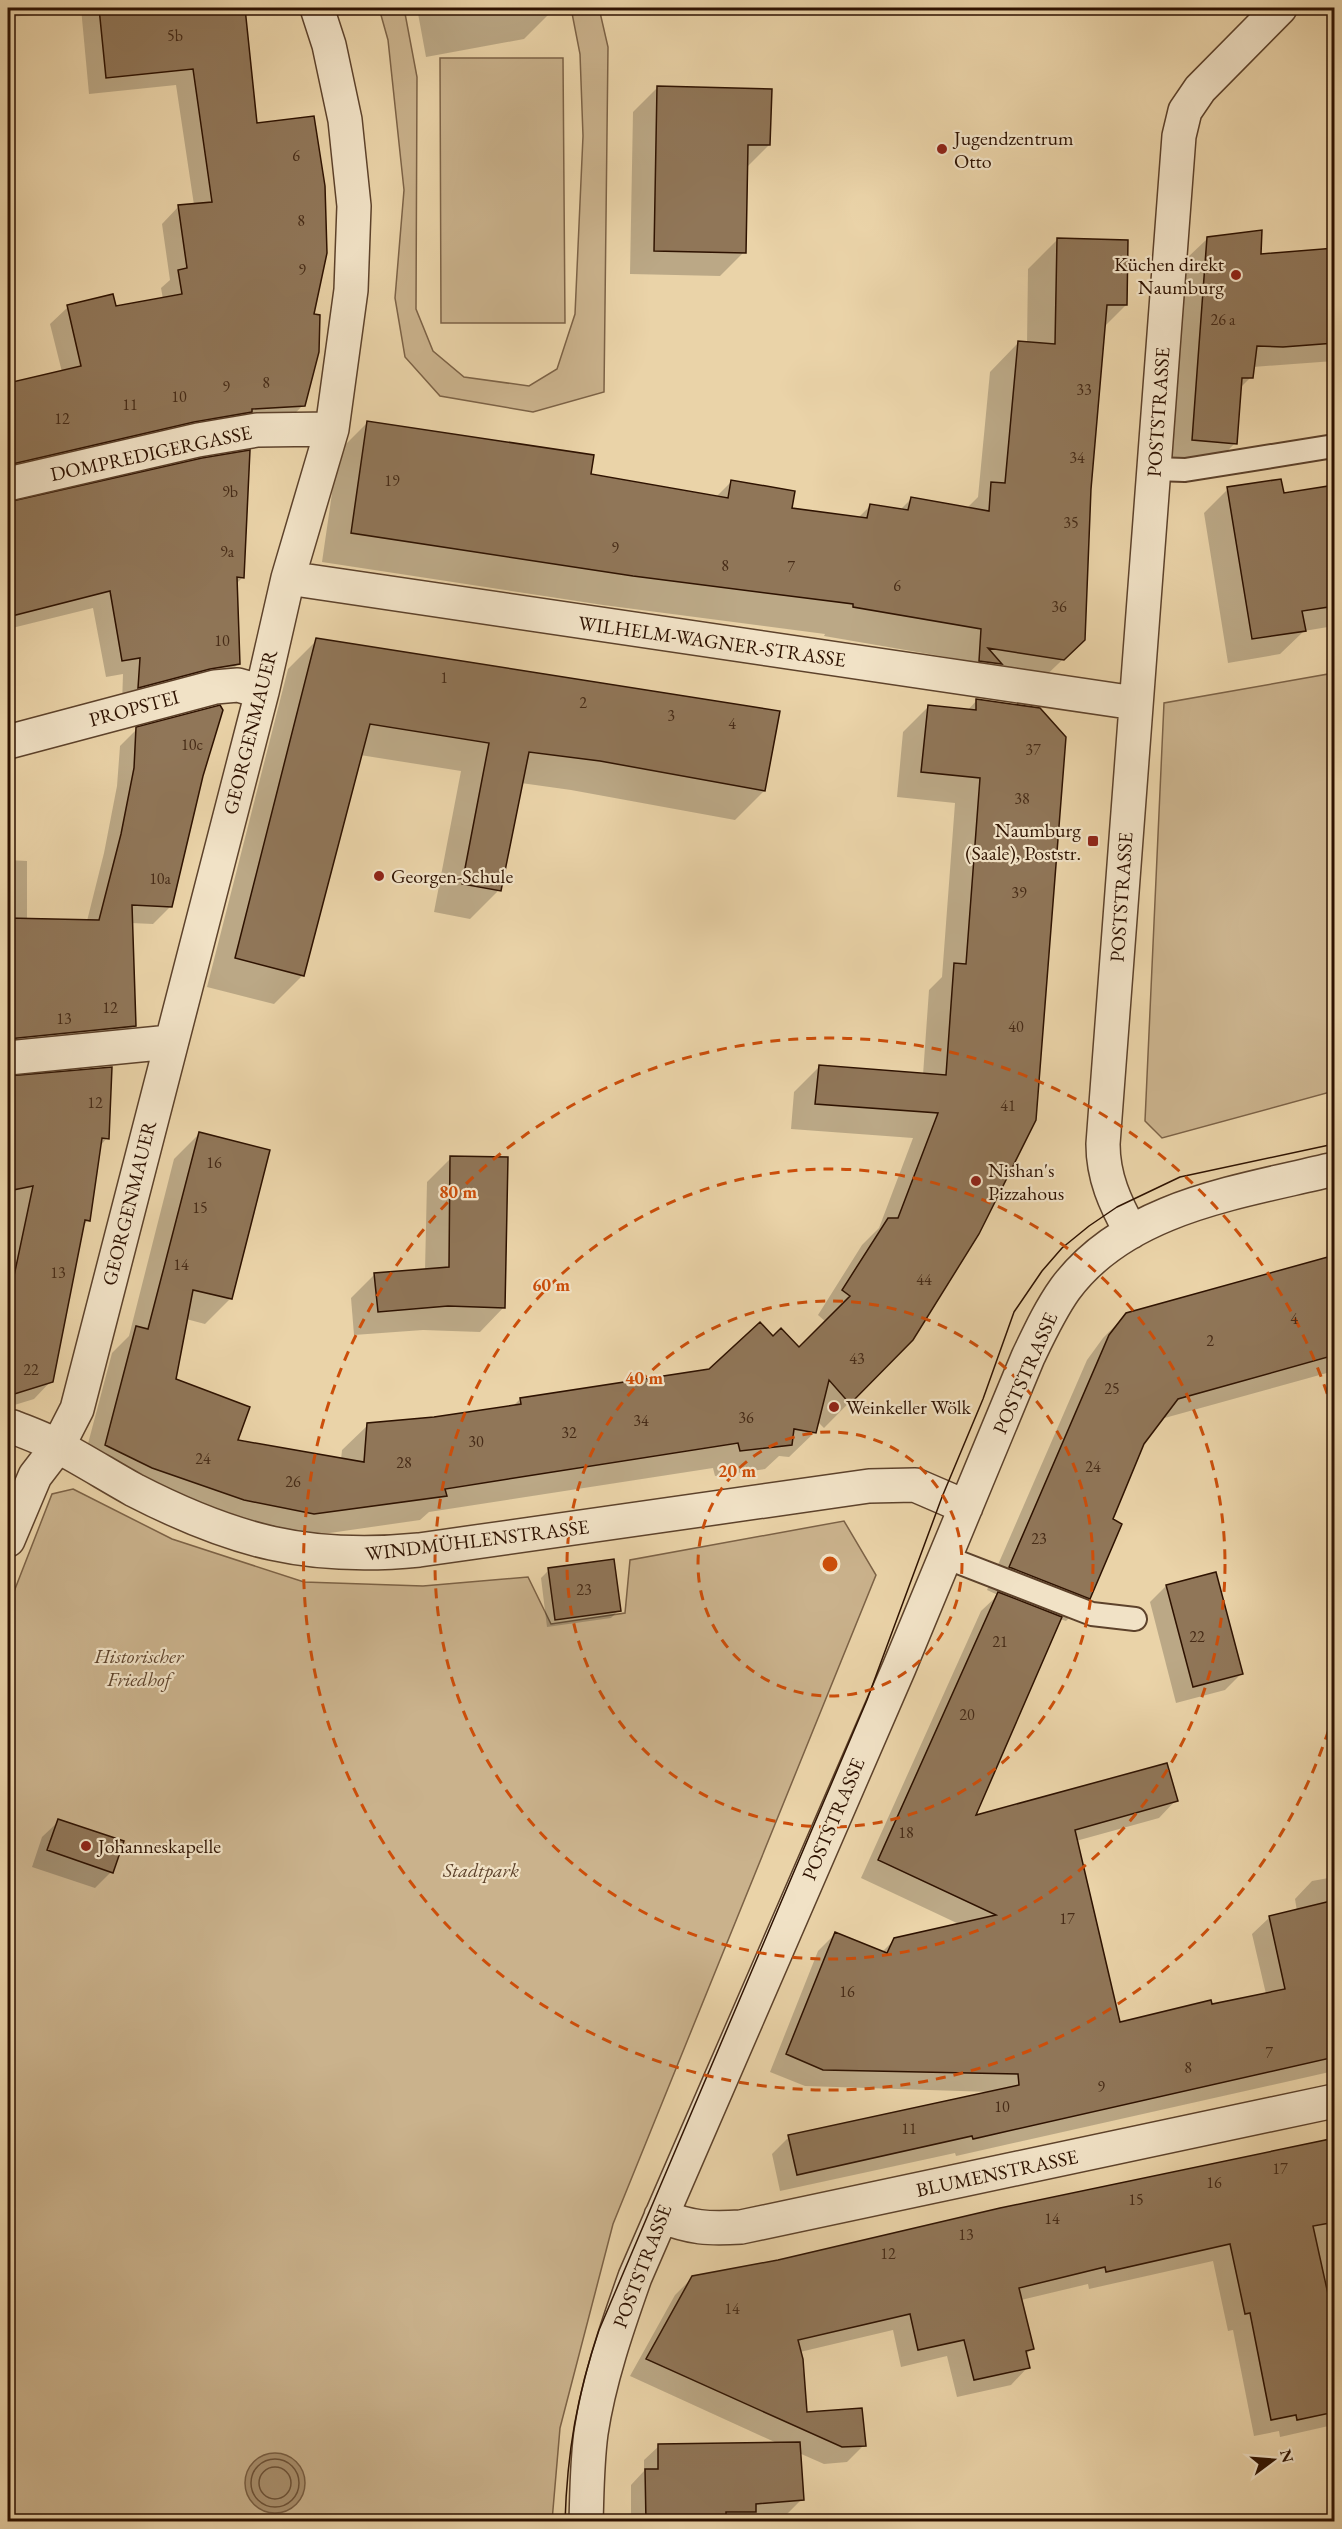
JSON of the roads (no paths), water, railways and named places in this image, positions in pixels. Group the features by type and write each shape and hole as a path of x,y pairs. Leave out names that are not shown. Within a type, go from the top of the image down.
{"street":[{"name":"GEORGENMAUER","path":"8,1540 35,1476 58,1446 77,1409 262,692 288,578 332,429 351,290 354,206 345,120 329,45 318,8"},
{"name":"POSTSTRASSE","path":"586,2522 588,2464 596,2404 619,2323 661,2216 945,1557 1028,1357 1056,1303 1080,1272 1131,1232 1108,1185 1102,1144 1179,136 1185,111 1215,72 1280,8"},
{"name":"DOMPREDIGERGASSE","path":"8,484 198,440 256,430 332,429"},
{"name":"WILHELM-WAGNER-STRASSE","path":"288,578 1135,703"},
{"name":"PROPSTEI","path":"8,742 215,687 238,686 262,692"},
{"path":"8,1058 170,1042"},
{"path":"1131,1232 1193,1204 1335,1168"},
{"name":"WINDMÜHLENSTRASSE","path":"8,1428 13,1427 58,1446 138,1492 218,1528 263,1543 344,1554 419,1550 878,1486 915,1485 966,1507"},
{"name":"BLUMENSTRASSE","path":"661,2216 686,2226 741,2227 1335,2102"}],"lane":[{"path":"1154,469 1185,470 1335,446"},
{"path":"945,1557 1092,1614 1135,1619"}],"water":[{"path":"275,2453 292,2458 300,2466 305,2483 300,2500 292,2508 275,2513 258,2508 250,2500 245,2483 250,2466 258,2458"}],"tram line":[{"path":"565,2522 568,2472 579,2401 599,2330 867,1700 942,1497 983,1399 1014,1312 1042,1271 1062,1248 1117,1207 1180,1177 1334,1144"}],"place":[{"name":"Jugendzentrum Otto","path":"942,149"},
{"name":"Küchen direkt Naumburg","path":"1236,275"},
{"name":"Naumburg (Saale), Poststr.","path":"1093,841"},
{"name":"Georgen-Schule","path":"379,876"},
{"name":"Nishan's Pizzahous","path":"976,1181"},
{"name":"Weinkeller Wölk","path":"834,1407"},
{"name":"Johanneskapelle","path":"86,1846"}],"park label":[{"name":"Historischer Friedhof","path":"139,1668"},
{"name":"Stadtpark","path":"481,1870"}]}
